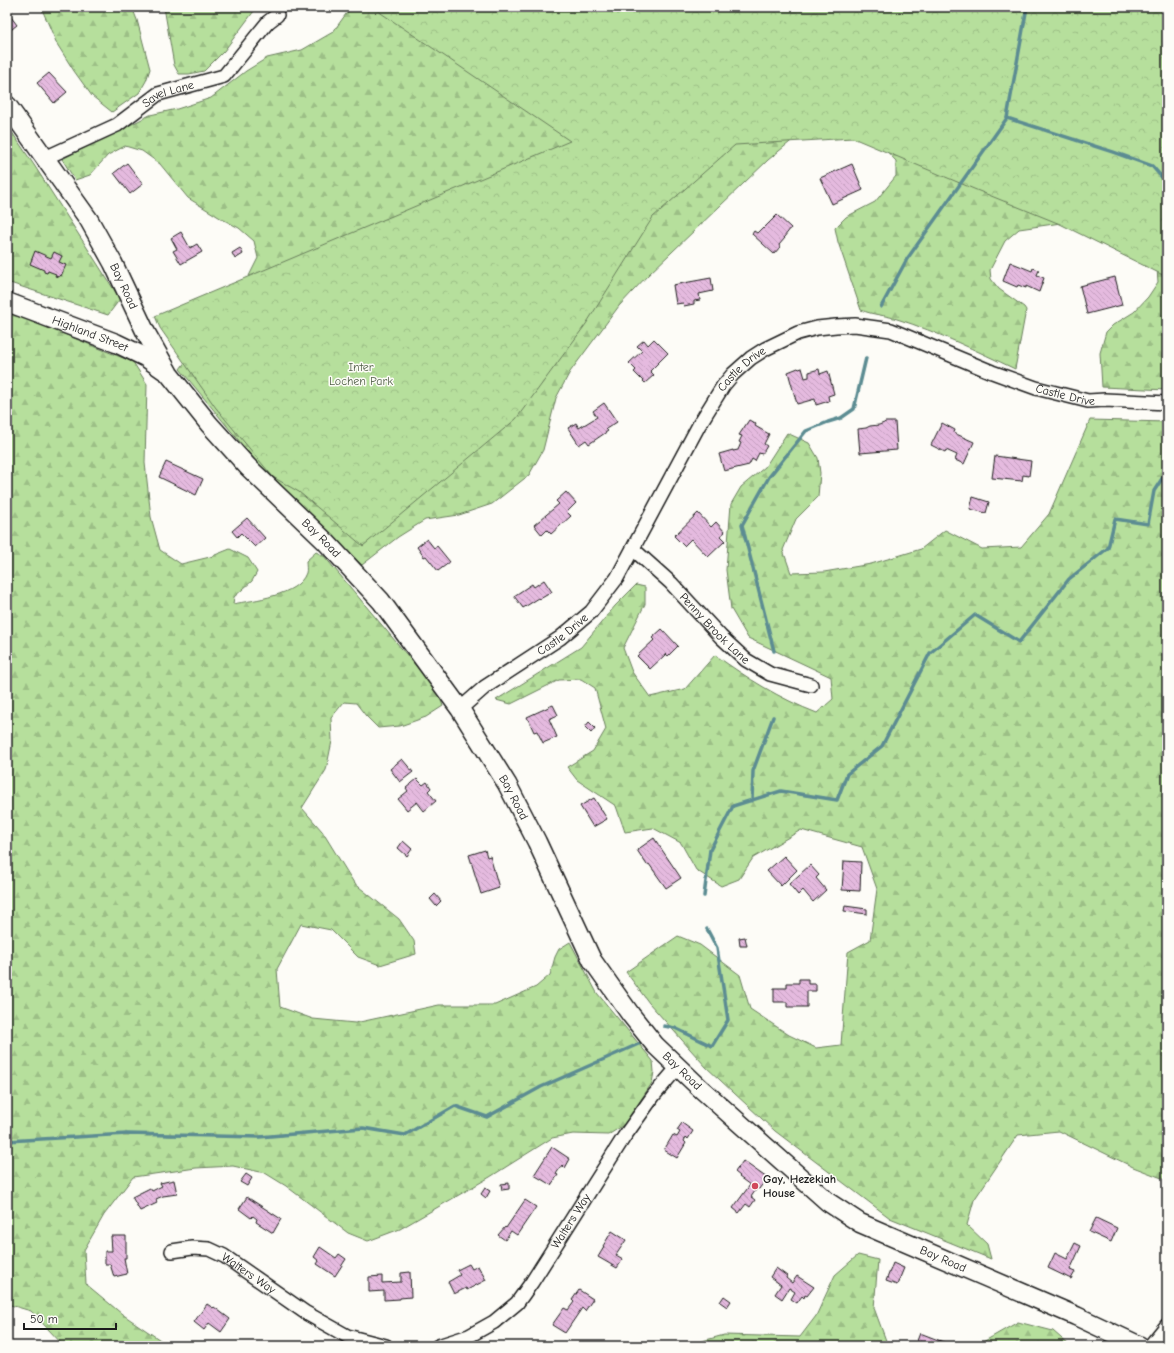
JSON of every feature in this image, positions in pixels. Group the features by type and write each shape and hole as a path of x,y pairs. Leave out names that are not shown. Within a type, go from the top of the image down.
{"main road":[{"name":"Bay Road","path":"7,105 96,231 146,333 169,374 209,424 248,468 326,542 381,601 460,709 510,790 540,849 592,960 631,1016 655,1044 699,1087 828,1202 860,1223 1076,1316 1134,1345"},
{"name":"Highland Street","path":"7,302 125,347 145,357 169,374"}],"street":[{"name":"Savel Lane","path":"45,158 117,125 158,94 224,76 268,22 277,15"},
{"name":"Castle Drive","path":"460,709 485,687 560,638 591,612 611,587 707,411 723,386 733,374 751,358 765,349 798,334 817,328 856,325 891,330 992,372 1036,388 1088,401 1105,400 1167,403"},
{"name":"Penny Brook Lane","path":"633,549 671,583 721,637 746,660 770,674 811,685"},
{"name":"Walters Way","path":"438,1346 469,1336 494,1322 517,1303 545,1263 624,1137 654,1094 678,1067"},
{"name":"Walters Way","path":"172,1251 192,1248 209,1249 224,1256 306,1313 347,1336 386,1346"},
{"path":"1150,1346 1167,1325"}],"green space":[{"path":"41,7 132,7 150,69 146,81 139,93 112,112 92,96 57,44"},
{"path":"164,7 257,7 224,51 204,71 179,74 174,65"},
{"name":"Inter Lochen Park","path":"351,7 1134,7 1167,88 1167,390 1102,387 1100,353 1106,332 1113,325 1134,312 1148,297 1158,282 1157,268 1061,223 1019,229 1005,241 990,270 991,279 999,289 1026,310 1015,369 927,330 897,319 861,310 838,242 835,228 846,217 875,202 896,176 896,161 879,143 862,134 795,138 768,160 648,275 619,306 570,372 556,398 543,450 529,475 492,504 459,515 425,520 398,537 362,565 254,459 180,369 248,278 258,258 254,241 239,228 188,198 160,164 142,151 125,146 108,155 90,175 75,180 62,159 150,115 177,109 211,98 246,71 267,58 302,50 333,32"},
{"name":"Inter Lochen Park","path":"372,7 1167,7 1167,277 1060,224 853,138 735,145 653,217 586,324 516,419 363,546 299,492 273,477 216,408 160,328 155,316 570,141"},
{"path":"7,125 120,299 108,315 7,282"},
{"path":"7,311 133,362 147,384 145,463 151,517 160,550 181,564 210,557 230,549 248,558 257,572 252,581 234,597 233,604 274,596 285,592 301,581 306,573 306,561 316,552 324,556 438,692 443,706 426,717 400,726 378,728 356,703 344,702 331,718 332,741 326,770 302,808 322,831 354,883 399,919 414,941 416,954 380,965 358,957 331,930 301,924 277,969 280,1007 313,1019 355,1023 439,1005 495,1005 536,987 550,975 559,949 570,942 597,993 653,1061 654,1072 652,1083 624,1125 608,1135 573,1134 552,1138 490,1177 400,1229 368,1241 348,1233 286,1186 265,1173 233,1166 196,1168 133,1177 104,1215 84,1250 86,1284 122,1314 169,1346 64,1346 31,1311 7,1304"},
{"path":"1090,420 1167,422 1167,1180 1133,1167 1059,1131 1018,1135 974,1200 967,1225 987,1244 991,1259 890,1218 775,1131 706,1067 649,1003 626,972 678,936 700,945 740,975 750,1009 789,1035 816,1048 841,1045 848,952 870,940 877,889 862,847 801,830 753,858 739,879 721,886 696,870 681,843 653,828 625,832 616,806 577,780 567,767 593,751 606,729 595,688 581,679 559,680 511,704 496,700 581,647 615,606 636,585 645,587 645,604 623,648 632,672 650,697 685,689 715,655 764,687 817,713 833,699 831,677 748,638 731,609 726,570 731,504 741,487 765,467 787,433 809,443 818,458 820,473 818,497 796,519 783,550 791,573 824,572 871,564 921,549 945,530 982,549 1021,547 1049,514"},
{"path":"858,1255 878,1260 874,1308 888,1346 684,1346 724,1335 800,1337 816,1316 835,1275"},
{"path":"1018,1322 1053,1331 1070,1346 976,1346"}],"building":[{"path":"7,7 14,8 8,13 17,25 7,33"},
{"path":"49,73 67,92 54,103 37,83"},
{"path":"127,163 143,184 130,194 114,173"},
{"path":"852,164 863,190 832,204 820,178"},
{"path":"777,215 791,228 774,254 752,234 754,231 757,233 762,228 763,229"},
{"path":"181,232 190,248 197,244 202,252 181,264 173,251 177,249 171,238"},
{"path":"240,248 243,254 235,259 232,253"},
{"path":"35,251 51,258 54,252 62,256 59,262 66,265 61,276 55,276 56,274 48,271 47,273 44,272 44,270 30,264"},
{"path":"1010,262 1032,271 1033,268 1039,270 1037,275 1044,278 1039,292 1026,286 1026,288 1018,285 1017,287 1003,281"},
{"path":"1115,277 1122,305 1087,314 1080,286"},
{"path":"711,278 713,291 699,294 700,300 694,301 694,304 684,306 683,303 676,304 673,285"},
{"path":"654,339 668,353 650,371 654,375 645,383 634,372 636,370 629,363 642,351 637,346 644,340 648,345"},
{"path":"802,368 805,378 809,377 809,372 819,369 820,374 828,371 834,394 828,396 829,401 816,405 815,399 797,404 788,372"},
{"path":"604,403 617,422 606,429 608,431 589,444 586,440 579,445 568,428 576,423 579,428 597,417 593,411"},
{"path":"749,420 756,424 755,426 769,434 764,444 767,446 762,454 759,453 755,461 752,459 749,465 724,471 719,454 738,450 741,443 739,442 742,436 739,435"},
{"path":"885,422 895,422 897,450 860,453 858,429 879,425"},
{"path":"942,423 955,430 954,433 974,442 964,464 955,460 957,455 946,450 945,452 931,445"},
{"path":"995,456 1031,461 1029,476 1023,475 1022,481 992,478"},
{"path":"166,462 203,479 196,495 159,477"},
{"path":"566,492 576,503 567,512 571,516 551,534 547,530 542,535 534,525 559,504 556,501"},
{"path":"973,497 989,502 986,513 970,509"},
{"path":"698,513 711,527 716,522 725,532 720,536 725,541 708,557 691,539 684,546 674,536"},
{"path":"247,518 265,538 255,547 241,533 237,537 232,531"},
{"path":"427,539 434,548 437,546 450,562 438,571 426,556 424,557 417,547"},
{"path":"544,580 552,592 523,608 514,596 532,584 534,587"},
{"path":"662,629 678,646 668,656 666,654 650,669 637,656 654,640 652,638"},
{"path":"553,705 558,715 549,719 557,737 543,743 537,731 534,732 527,717"},
{"path":"589,722 595,728 591,733 585,727"},
{"path":"402,759 413,772 400,782 390,769"},
{"path":"417,779 423,785 427,782 431,788 428,791 436,801 424,811 417,802 407,810 398,799 408,791 406,788"},
{"path":"594,798 607,819 593,827 580,806"},
{"path":"654,838 681,878 666,888 637,850"},
{"path":"403,841 412,849 407,856 398,848"},
{"path":"485,850 487,857 490,856 499,888 481,894 469,855"},
{"path":"784,856 797,870 781,886 767,871"},
{"path":"844,861 861,862 860,891 842,890"},
{"path":"810,865 819,875 816,878 826,890 813,902 803,890 798,895 789,884"},
{"path":"435,894 441,901 436,906 430,899"},
{"path":"845,906 867,909 867,914 844,911"},
{"path":"745,937 747,946 740,946 739,938"},
{"path":"799,979 808,979 808,984 816,984 816,991 807,991 807,1007 787,1007 787,1002 774,1002 774,988 787,988 787,983 799,983"},
{"path":"682,1123 693,1131 688,1139 686,1137 684,1141 686,1143 677,1158 664,1150 673,1135 677,1137 680,1132 677,1130"},
{"path":"552,1147 570,1159 565,1168 562,1165 556,1174 558,1175 551,1185 534,1175"},
{"name":"Gay, Hezekiah House","path":"743,1161 767,1178 759,1189 757,1188 751,1197 755,1200 750,1207 746,1204 739,1213 733,1208 750,1185 735,1172"},
{"path":"246,1174 252,1178 247,1186 240,1182"},
{"path":"174,1180 177,1194 163,1196 156,1199 157,1203 140,1211 132,1197 150,1188 152,1191 162,1186 160,1183"},
{"path":"509,1183 509,1189 502,1190 501,1184"},
{"path":"485,1188 490,1191 486,1198 481,1194"},
{"path":"247,1197 281,1219 273,1233 256,1222 257,1219 253,1216 251,1218 239,1209"},
{"path":"525,1200 536,1207 517,1235 511,1231 505,1240 498,1235 505,1227 506,1228"},
{"path":"1096,1218 1117,1228 1111,1242 1089,1232"},
{"path":"612,1231 626,1240 616,1255 623,1259 617,1268 598,1257"},
{"path":"111,1236 126,1236 126,1258 124,1258 127,1274 114,1277 110,1264 105,1264 105,1251 112,1251"},
{"path":"1075,1243 1081,1246 1070,1270 1075,1272 1071,1279 1048,1268 1055,1253 1067,1259"},
{"path":"320,1247 336,1258 339,1254 346,1259 335,1276 317,1264 319,1261 314,1257"},
{"path":"893,1263 904,1268 897,1285 886,1281"},
{"path":"469,1264 472,1269 478,1266 486,1280 467,1290 466,1288 454,1294 448,1282 460,1275 457,1270"},
{"path":"776,1268 787,1276 786,1278 792,1283 797,1276 814,1287 807,1296 805,1295 804,1298 802,1296 797,1303 791,1299 795,1292 789,1288 782,1299 775,1294 781,1285 770,1277"},
{"path":"410,1272 411,1297 384,1300 384,1291 369,1292 369,1277 382,1276 382,1283 401,1282 401,1273"},
{"path":"579,1290 593,1299 585,1311 582,1308 565,1333 552,1325 564,1308 568,1310 574,1302 572,1300"},
{"path":"724,1296 731,1301 727,1307 720,1302"},
{"path":"207,1304 213,1308 214,1307 230,1319 221,1332 209,1323 204,1330 194,1322"},
{"path":"920,1333 946,1343 945,1346 915,1346"}],"waterway":[{"path":"881,307 907,259 1007,118 1027,7"},
{"path":"1007,118 1152,166 1167,183"},
{"path":"774,651 742,525 769,477 806,431 841,418 854,409 866,358"},
{"path":"704,896 710,850 733,806 781,791 837,800 847,774 882,746 930,653 975,615 1019,642 1069,579 1108,548 1115,519 1148,524 1154,491 1167,471"},
{"path":"752,801 753,771 773,717"},
{"path":"664,1026 675,1028 712,1046 728,1020 717,948 707,929"},
{"path":"7,1141 127,1134 259,1137 363,1128 405,1135 455,1106 487,1117 541,1087 643,1042"}],"place":[{"name":"Gay, Hezekiah House","path":"755,1186"}]}
